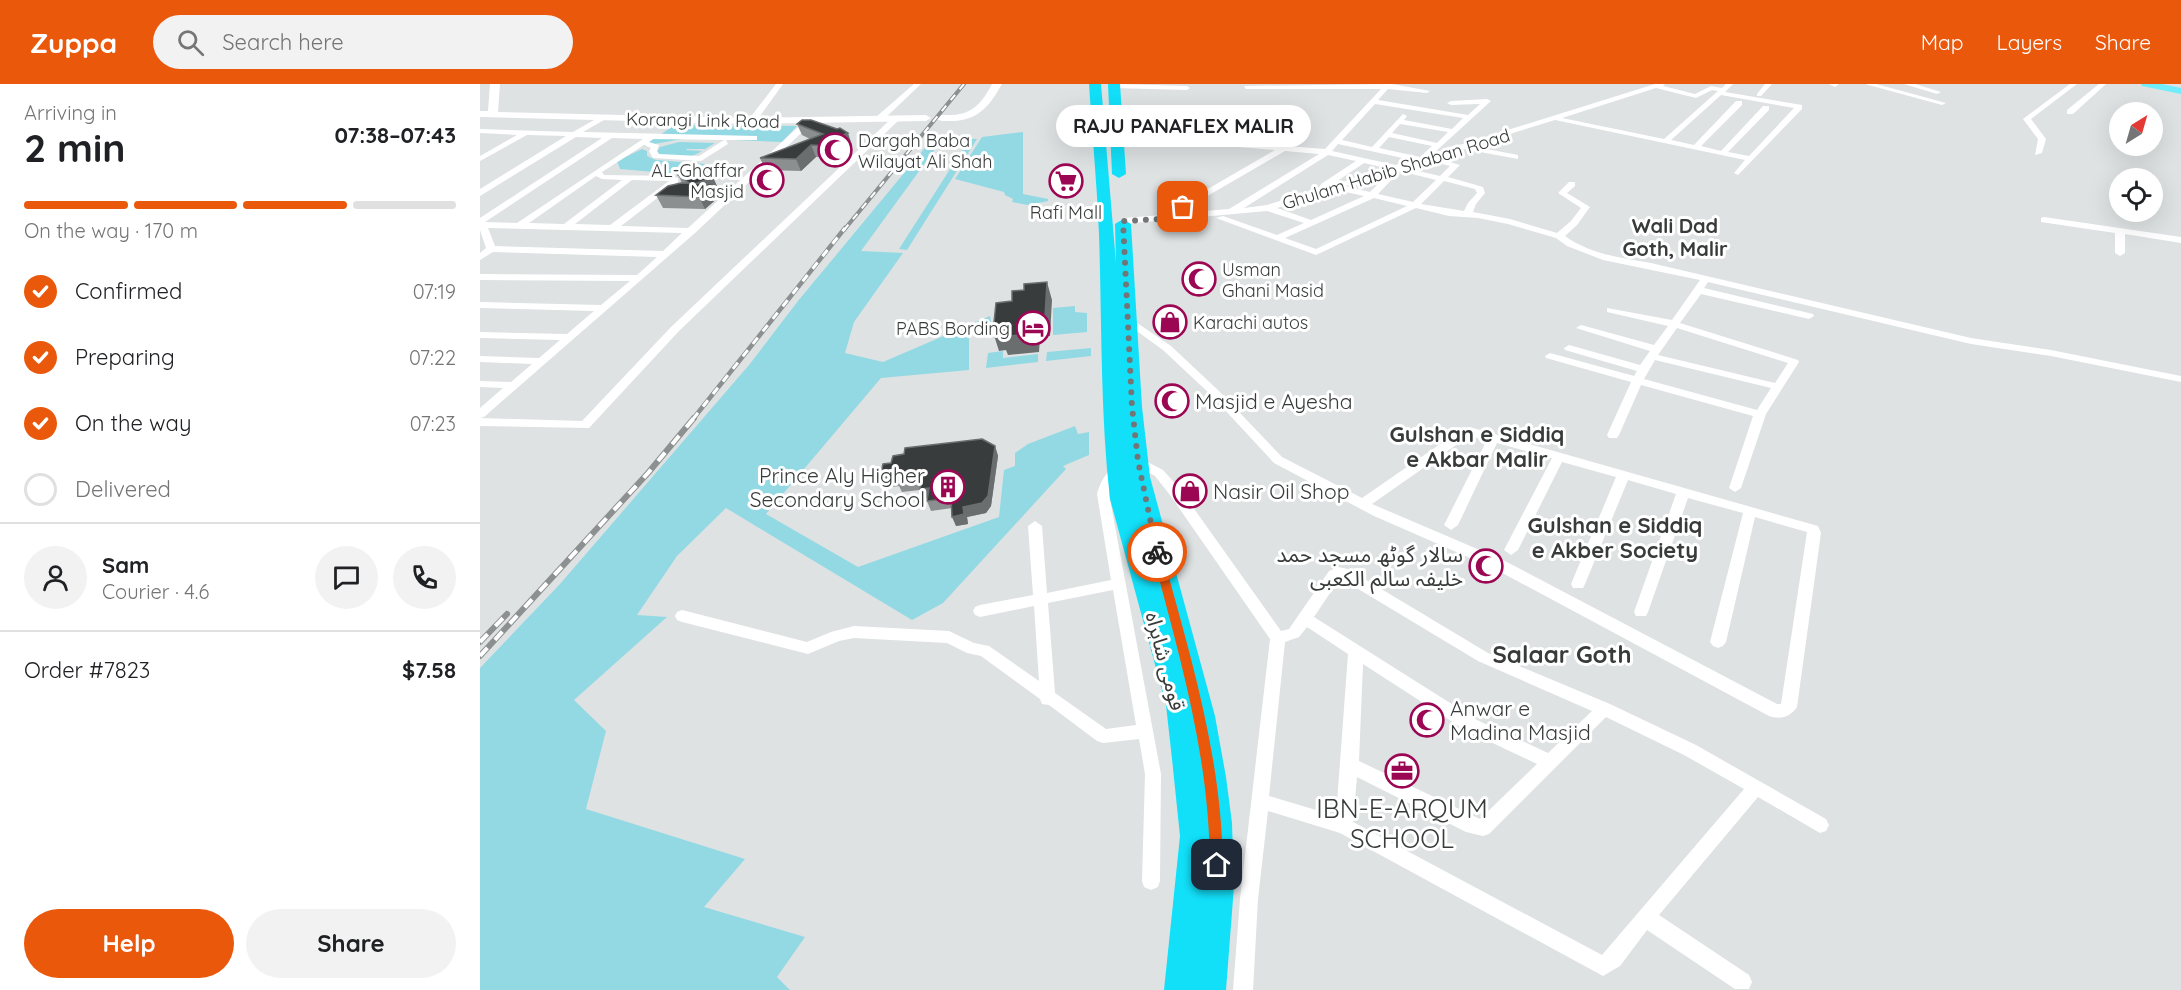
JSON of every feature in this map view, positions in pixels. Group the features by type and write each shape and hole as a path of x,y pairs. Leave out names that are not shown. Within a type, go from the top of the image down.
{"highway":[{"name":"قومی شاہراہ","path":"1108,85 1117,135 1123,221 1120,307 1127,465 1127,520 1180,705 1196,836 1182,990"},
{"name":"قومی شاہراہ","path":"1108,85 1107,236 1120,307"},
{"name":"قومی شاہراہ","path":"1127,465 1157,553 1201,717 1211,777 1216,823 1217,886 1208,990"}],"main road":[{"path":"493,115 495,84"},
{"path":"939,118 957,118 978,112 986,105 998,84"},
{"path":"2146,84 2181,91"},
{"name":"Korangi Link Road","path":"480,114 752,122 926,118"}],"street":[{"path":"752,122 780,84"},
{"path":"879,119 918,84"},
{"path":"1759,95 1769,84"},
{"path":"1868,84 1942,104"},
{"path":"1907,84 1936,92"},
{"path":"2038,153 2042,140 2027,119 2074,84"},
{"path":"2070,112 2103,84"},
{"path":"1108,85 1187,88"},
{"path":"1659,85 1696,96 1711,88 1724,90 1733,86 1759,95 1795,102"},
{"name":"Ghulam Habib Shaban Road","path":"1123,221 1268,208 1398,169 1659,85"},
{"path":"1338,142 1456,165 1440,178 1415,205 1316,252 1220,218 1327,152 1388,86"},
{"path":"1246,87 1388,86 1426,91"},
{"path":"1666,141 1719,93 1799,107 1738,173"},
{"path":"1425,159 1437,145 1487,101 1451,103"},
{"path":"1375,102 1468,117"},
{"path":"1695,147 1739,103"},
{"path":"1374,149 1410,108"},
{"path":"1723,153 1767,108"},
{"path":"480,188 598,118"},
{"path":"1556,118 1750,159"},
{"path":"480,422 585,425 675,329 896,119"},
{"path":"482,411 639,278 810,121"},
{"path":"1398,121 1452,131"},
{"path":"480,131 754,138"},
{"path":"480,137 491,131"},
{"path":"480,159 525,133"},
{"path":"480,193 569,135"},
{"path":"1117,135 1327,152 1479,186 1481,193 1472,203 1468,213"},
{"path":"1386,135 1437,145"},
{"path":"481,224 610,136"},
{"path":"519,226 651,137"},
{"path":"643,142 656,147 653,151 656,156 696,160 704,158 725,142"},
{"path":"1466,147 1515,157"},
{"path":"1163,219 1284,148"},
{"path":"1310,195 1362,161"},
{"path":"1278,238 1371,196 1398,169"},
{"path":"597,172 602,177 675,180 612,228"},
{"path":"565,228 632,177"},
{"path":"1559,236 1574,223 1586,207 1562,192 1572,184"},
{"path":"1337,187 1449,213 1468,213 1559,236 1570,244 1606,258 1809,316"},
{"path":"1310,195 1321,200"},
{"path":"1332,204 1343,208"},
{"path":"1268,208 1312,223"},
{"path":"2044,220 2181,240"},
{"path":"481,224 692,231"},
{"path":"481,224 491,249"},
{"path":"2120,230 2120,253"},
{"path":"480,256 491,249 666,254"},
{"path":"480,277 639,278"},
{"path":"1613,435 1640,374 1702,285"},
{"path":"1702,285 1971,341 2051,353 2181,379"},
{"path":"480,305 605,308"},
{"path":"1120,307 1215,393 1278,460 1363,504 1498,564 1775,711 1786,710 1791,702 1813,528 1494,437 1466,432 1363,504"},
{"path":"1611,310 1674,324 1794,364 1760,414 1735,488"},
{"path":"1581,328 1654,353 1779,387"},
{"path":"480,335 570,337"},
{"path":"1569,348 1760,414"},
{"path":"1550,356 1640,374"},
{"path":"480,359 543,361"},
{"path":"480,384 514,386"},
{"path":"1451,525 1494,437"},
{"path":"1511,550 1559,456"},
{"path":"1152,881 1154,774 1103,494 1106,484 1127,465 1159,473 1175,492 1278,638 1249,899 1243,990"},
{"path":"1578,584 1623,474"},
{"path":"1641,612 1684,491"},
{"path":"1718,642 1750,510"},
{"path":"1035,526 1048,699"},
{"path":"1278,638 1294,633 1334,575 1338,572 1343,573 1483,657 1604,709 1690,750 1820,825"},
{"path":"980,611 1119,584"},
{"path":"682,616 808,648 836,636 854,632 949,637 972,649 984,650 1048,699 1103,736 1146,730"},
{"path":"1305,619 1471,725 1550,762"},
{"path":"1344,826 1350,765 1356,651"},
{"path":"1350,765 1472,826 1483,828 1604,709"},
{"path":"1260,801 1344,826 1603,966 1613,959 1645,917 1756,787"},
{"path":"1645,917 1742,982"}],"shaded area":[{"path":"675,125 797,126 782,142 688,138 643,146"},
{"path":"1023,132 1023,194 1048,199 1048,201 1028,205 1012,202 1013,199 1004,192 955,179 982,137"},
{"path":"934,137 977,139 907,250 899,249 968,141 941,141 861,251 903,253 854,322 845,353 883,362 990,316 991,322 969,330 969,370 881,378 766,514 858,567 999,517 1004,470 1015,466 1015,453 1028,444 1075,426 1078,434 1089,432 1089,455 1063,466 1066,469 943,603 912,620 726,508 677,556 637,615 667,617 574,700 606,731 586,809 745,859 704,907 805,937 777,977 790,990 480,990 480,668 560,584 749,365 798,301"},
{"path":"679,142 715,143 705,149 687,149 702,151 686,157 673,158 656,153 660,147"},
{"path":"642,149 647,151 647,156 656,160 718,165 700,176 620,169 617,161"},
{"path":"1075,306 1075,312 1087,313 1087,332 1053,335 1053,308"},
{"path":"1091,348 1091,356 1046,361 1047,352"},
{"path":"1003,351 1003,358 1038,354 1038,362 986,368 988,353"}],"building":[{"path":"802,120 811,120 840,128 848,133 837,137 846,140 832,146 811,145 796,159 760,158 823,134 797,124"},
{"path":"695,170 713,177 691,184 678,175"},
{"path":"681,183 713,184 699,197 656,195 668,186"},
{"path":"1047,282 1045,317 1035,319 1035,333 1002,337 1003,331 993,332 996,303 1012,301 1012,291 1024,290 1024,284"},
{"name":"Prince Aly Higher Secondary School","path":"982,439 995,446 988,496 982,503 963,507 964,514 952,517 951,498 927,501 929,488 920,489 922,479 897,482 899,476 880,478 883,464 891,463 893,456 904,454 905,448"}],"railway":[{"path":"844,230 964,84"},
{"path":"693,419 845,228"},
{"path":"480,656 648,473 694,418"},
{"path":"480,642 507,614"}],"way so far":[{"path":"1157,552 1139,477 1132,407 1123,221 1163,219 1183,207"}],"place":[{"name":"Dargah Baba Wilayat Ali Shah","path":"835,150"},
{"name":"AL-Ghaffar Masjid","path":"767,180"},
{"name":"Rafi Mall","path":"1066,181"},
{"name":"RAJU PANAFLEX MALIR","path":"1183,207"},
{"name":"Usman Ghani Masid","path":"1199,279"},
{"name":"Karachi autos","path":"1170,322"},
{"name":"PABS Bording","path":"1033,328"},
{"name":"Masjid e Ayesha","path":"1172,401"},
{"name":"Prince Aly Higher Secondary School","path":"948,487"},
{"name":"Nasir Oil Shop","path":"1190,491"},
{"name":"سالار گوٹھ مسجد حمد خلیفہ سالم الکعبی","path":"1486,566"},
{"name":"Anwar e Madina Masjid","path":"1427,720"},
{"name":"IBN-E-ARQUM SCHOOL","path":"1402,771"}],"district":[{"name":"Wali Dad Goth, Malir","path":"1675,236"},
{"name":"Gulshan e Siddiq e Akbar Malir","path":"1477,446"},
{"name":"Gulshan e Siddiq e Akber Society","path":"1615,538"},
{"name":"Salaar Goth","path":"1562,654"}],"route":[{"path":"1157,552 1201,717 1216,823 1217,865"}]}
